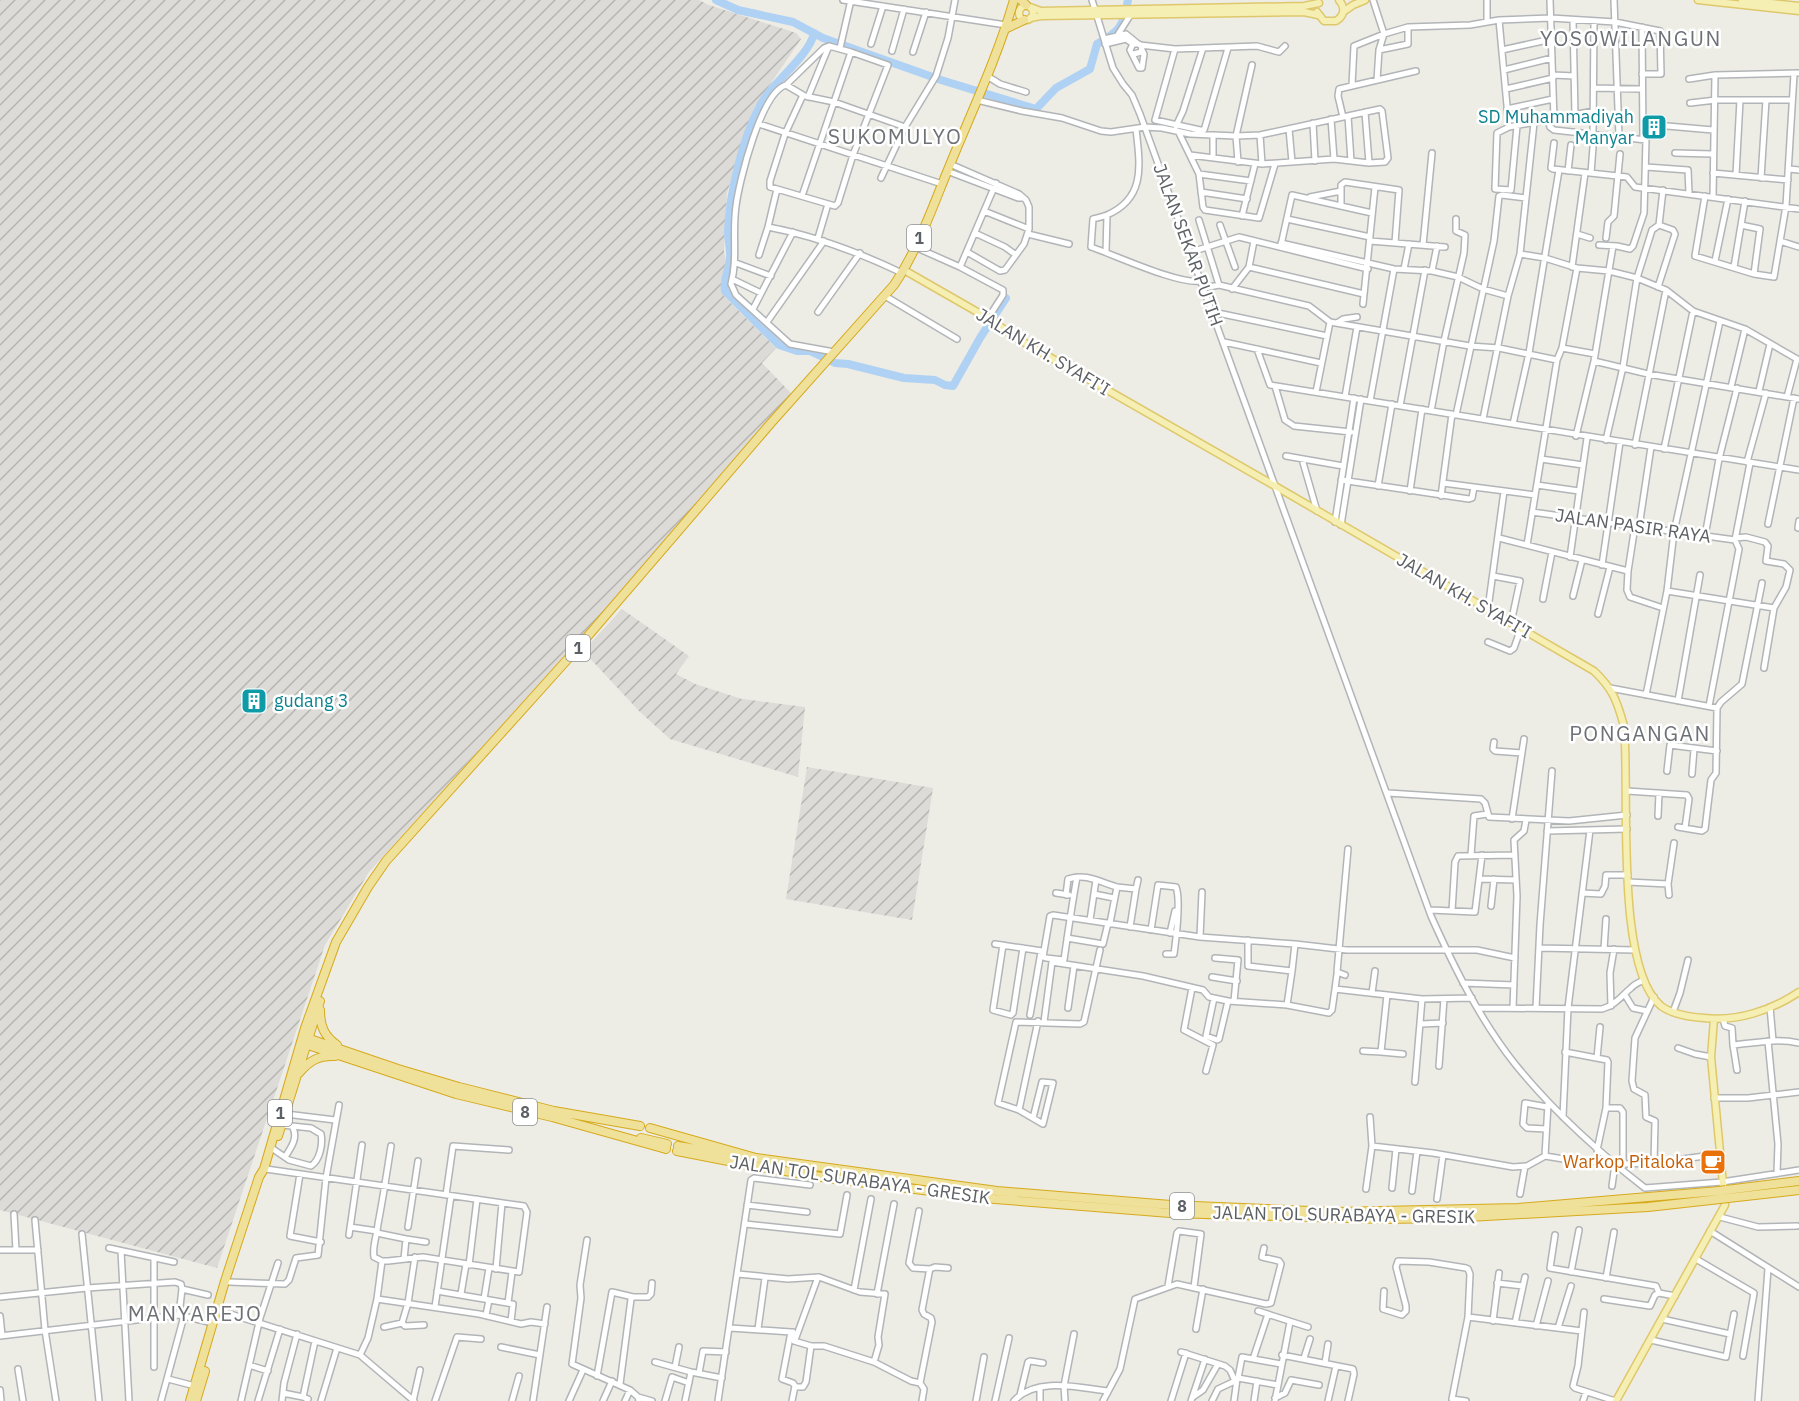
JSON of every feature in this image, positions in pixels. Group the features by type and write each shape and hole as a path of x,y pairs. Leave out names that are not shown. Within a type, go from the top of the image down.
{"highway":[{"name":"1","path":"190,1401 209,1322 259,1177 264,1169 336,942 368,887 387,861 575,651 771,423 885,296 903,271 915,247 982,89 1012,7"},
{"path":"1006,27 1024,18"},
{"name":"1","path":"196,1401 229,1282 286,1114 305,1040 320,1002 340,937"},
{"path":"296,1077 306,1065 317,1058 341,1052 325,1034 320,1017 320,1002"},
{"name":"8","path":"305,1040 459,1087 554,1111 640,1126"},
{"name":"8","path":"341,1052 384,1071 456,1094 666,1146 573,1119 554,1111"},
{"name":"JALAN TOL SURABAYA - GRESIK","path":"650,1128 756,1158"},
{"name":"JALAN TOL SURABAYA - GRESIK","path":"1799,1181 1723,1194 1648,1207 1521,1215 1373,1218 1170,1213 1040,1204 834,1179 754,1167 677,1149 875,1176 1052,1196 1171,1206 1334,1212 1518,1208 1723,1194 1799,1190"}],"main road":[{"path":"1340,0 1343,12"},
{"path":"1237,7 1304,12 1318,15 1324,21 1332,22 1339,19 1343,12 1353,4 1365,0"},
{"path":"1698,0 1780,7 1799,6"},
{"path":"1742,0 1799,11"},
{"path":"1012,7 1025,5 1041,10 1130,12 1308,6 1320,2 1318,15"},
{"path":"1024,18 1018,11 1025,5"},
{"path":"1024,18 1033,14 1025,5"},
{"path":"1012,7 1024,18 1094,12"},
{"name":"JALAN KH. SYAFI'I","path":"903,271 1594,671 1610,688 1624,726 1630,926 1644,980 1654,997 1662,1006 1673,1012 1687,1016 1722,1019 1753,1013 1784,1002 1799,992"},
{"path":"1615,1401 1720,1217 1723,1194 1711,1057 1714,1019"}],"street":[{"path":"843,0 881,4 1006,27"},
{"path":"881,178 905,128 935,78 948,38 955,0"},
{"name":"JALAN SEKAR PUTIH","path":"1092,0 1113,68 1132,95 1145,128 1430,910 1447,951 1478,1008 1514,1062 1548,1105 1598,1150 1647,1188 1723,1194 1777,1173 1799,1170"},
{"path":"1373,0 1384,34 1379,51 1377,80"},
{"path":"1487,0 1487,22"},
{"path":"1550,0 1553,77 1551,129 1643,139 1647,142 1644,213 1634,246 1630,249 1599,245"},
{"path":"1614,0 1619,136"},
{"path":"841,46 851,1"},
{"path":"871,44 881,4"},
{"path":"892,51 904,9"},
{"path":"913,52 926,12"},
{"path":"1116,39 1130,12"},
{"path":"1353,85 1354,46 1384,34 1408,27 1470,25 1499,20 1551,18 1615,22 1660,31 1662,72 1660,75 1642,74"},
{"path":"1499,20 1509,127"},
{"path":"1573,20 1575,115"},
{"path":"1593,134 1594,22"},
{"path":"1379,51 1408,44 1408,27"},
{"path":"1642,27 1643,139"},
{"path":"1502,50 1552,39"},
{"path":"1105,41 1128,40 1138,46 1144,54 1142,68 1139,68 1130,50 1138,46 1175,49 1265,47 1279,52 1286,46"},
{"path":"829,46 785,134 769,184 770,187 837,205 852,155 888,65 851,52 841,46 829,46 781,87 766,106 744,167 736,207 734,248 736,263 731,284 732,290 790,344 835,352"},
{"path":"1134,54 1139,54 1138,46"},
{"path":"1203,48 1177,128 1199,174 1204,209 1257,218 1261,216 1275,164"},
{"path":"977,99 1022,111 1062,117 1101,131 1145,128 1203,130 1228,48"},
{"path":"1175,49 1155,120 1190,134 1260,135 1381,109 1388,158 1385,162 1370,163 1334,159 1258,164 1190,155"},
{"path":"802,196 851,52"},
{"path":"1504,70 1552,58"},
{"path":"1238,162 1236,136 1252,65"},
{"path":"1351,161 1345,116 1338,96 1339,89 1416,71"},
{"path":"1689,79 1715,75 1796,73 1791,100 1786,206 1774,277 1754,274 1698,258 1695,253 1706,196"},
{"path":"1713,197 1715,75"},
{"path":"987,76 1000,84 1026,92"},
{"path":"1506,89 1553,77 1574,76"},
{"path":"786,85 806,96 834,102 905,128"},
{"path":"1594,88 1642,89"},
{"path":"1507,109 1553,99"},
{"path":"1690,103 1716,100 1791,100"},
{"path":"1736,175 1740,100"},
{"path":"1761,178 1766,100"},
{"path":"1517,126 1511,190 1496,189 1494,188 1497,134 1509,127 1594,111"},
{"path":"1365,112 1370,163"},
{"path":"1331,119 1334,159"},
{"path":"1313,123 1315,161"},
{"path":"1483,419 1508,296 1520,254 1534,123"},
{"path":"759,124 942,184"},
{"path":"1667,126 1713,130"},
{"path":"1136,129 1137,186 1132,198 1107,215 1093,219 1091,246 1139,266 1191,281 1201,281"},
{"path":"1288,129 1292,162"},
{"path":"1213,135 1213,158"},
{"path":"1242,216 1258,164 1260,135"},
{"path":"1554,143 1551,169 1629,177 1635,187 1799,208"},
{"path":"1568,171 1571,146"},
{"path":"1527,545 1557,360 1562,348 1575,267 1577,234 1593,147"},
{"path":"1424,245 1431,153"},
{"path":"1675,153 1712,154"},
{"path":"1606,238 1608,222 1613,218 1620,154"},
{"path":"1646,167 1688,170 1689,193"},
{"path":"949,168 972,173 1019,194 1029,207 1028,232 1017,253 1003,271 967,252"},
{"path":"949,168 969,180 1017,198 1023,198"},
{"path":"1789,169 1799,170"},
{"path":"1513,424 1529,353 1559,170"},
{"path":"969,180 972,173"},
{"path":"1713,173 1788,180"},
{"path":"1199,174 1251,181"},
{"path":"984,186 987,179"},
{"path":"1341,204 1341,185 1345,182 1399,190 1395,243"},
{"path":"960,267 996,183"},
{"path":"1363,304 1374,187"},
{"path":"759,255 777,189"},
{"path":"1659,225 1663,190"},
{"path":"1307,197 1341,191"},
{"path":"1201,192 1246,199"},
{"path":"1280,245 1292,195 1341,204 1372,213"},
{"path":"1441,495 1454,415 1494,242 1499,196 1526,198"},
{"path":"1715,261 1728,199"},
{"path":"1734,267 1745,201"},
{"path":"768,322 821,239 828,204"},
{"path":"984,210 1028,232 1069,244"},
{"path":"1106,252 1107,215"},
{"path":"1287,219 1370,239 1445,247"},
{"path":"1431,411 1464,253 1466,235 1456,231 1456,219"},
{"path":"1199,220 1208,247 1227,287"},
{"path":"1220,225 1235,267"},
{"path":"1606,440 1623,367 1637,278 1652,230 1659,225 1673,230 1675,234 1658,287"},
{"path":"1741,225 1760,229 1754,274"},
{"path":"768,227 821,239 903,271"},
{"path":"753,309 793,232"},
{"path":"975,233 1017,253"},
{"path":"1577,234 1590,238"},
{"path":"1191,252 1239,237 1368,266 1432,271 1458,277 1483,289 1508,296"},
{"path":"1227,287 1249,267 1254,241"},
{"path":"1780,241 1799,247"},
{"path":"1404,269 1409,244"},
{"path":"1432,271 1437,246"},
{"path":"1576,436 1594,361 1613,246"},
{"path":"915,247 1003,290 1003,295 992,312"},
{"path":"818,312 860,253"},
{"path":"1520,254 1637,278 1666,290 1693,311 1745,329 1798,359 1787,397"},
{"path":"736,263 771,276"},
{"path":"1249,267 1364,294"},
{"path":"1370,401 1394,269"},
{"path":"1400,406 1425,270"},
{"path":"732,279 761,293"},
{"path":"1204,288 1227,287 1309,306 1334,323 1470,346 1499,348 1557,360"},
{"path":"1635,444 1666,290"},
{"path":"885,296 957,339"},
{"path":"1211,307 1327,336"},
{"path":"1664,449 1677,378 1693,311"},
{"path":"1316,392 1327,336 1334,323 1345,318 1357,317"},
{"path":"1646,695 1667,591 1674,532 1720,321"},
{"path":"1345,397 1357,327"},
{"path":"1705,536 1745,329"},
{"path":"1224,342 1321,363"},
{"path":"1759,392 1770,344"},
{"path":"1562,348 1595,354"},
{"path":"1257,350 1268,383 1275,386 1587,438 1799,470"},
{"path":"1594,361 1648,374 1797,399 1779,467 1768,524"},
{"path":"1275,386 1285,420 1288,423 1294,426 1355,433"},
{"path":"1709,706 1738,549 1735,539 1748,463 1766,393"},
{"path":"1345,480 1343,466 1348,431 1357,398"},
{"path":"1338,523 1355,433 1357,398"},
{"path":"1378,486 1392,404"},
{"path":"1410,491 1422,409"},
{"path":"1570,557 1587,438"},
{"path":"1602,565 1620,442"},
{"path":"1652,447 1628,571 1627,590 1630,597 1663,608"},
{"path":"1286,456 1343,466"},
{"path":"1302,459 1317,511"},
{"path":"1541,459 1583,465"},
{"path":"1345,480 1471,499 1474,487"},
{"path":"1443,483 1535,495"},
{"path":"1537,485 1579,491"},
{"path":"1488,609 1504,491"},
{"name":"JALAN PASIR RAYA","path":"1532,512 1705,536 1735,539 1746,537 1765,542 1768,546 1766,561 1788,566 1790,575 1774,608"},
{"path":"1798,528 1799,521"},
{"path":"1499,538 1628,571"},
{"path":"1543,599 1552,552"},
{"path":"1573,596 1582,560"},
{"path":"1598,614 1610,567"},
{"path":"1678,701 1700,575"},
{"path":"1493,576 1520,581 1511,623"},
{"path":"1678,827 1702,831 1705,829 1711,780 1716,773 1717,708 1720,702 1742,684 1762,582"},
{"path":"1667,591 1774,608 1764,668"},
{"path":"1488,642 1510,651 1514,648 1521,628"},
{"path":"1610,688 1717,708"},
{"path":"1512,819 1524,739"},
{"path":"1494,742 1494,750 1522,753"},
{"path":"1667,771 1669,746 1717,751"},
{"path":"1692,774 1694,749"},
{"path":"1536,1008 1552,771"},
{"path":"1627,791 1689,796 1685,828"},
{"path":"1388,793 1481,799 1485,803 1489,817 1548,821 1627,815"},
{"path":"1658,816 1659,793"},
{"path":"1471,855 1473,816 1487,814"},
{"path":"1513,1008 1515,839 1524,831 1526,820"},
{"path":"1547,831 1627,829"},
{"path":"1563,1117 1568,1008 1590,830"},
{"path":"1669,895 1668,884 1674,843"},
{"path":"1019,1110 1041,1022 1052,962 1143,976 1203,990 1214,998 1287,1005 1329,1013 1332,1010 1337,974 1348,849"},
{"path":"1452,912 1456,858 1461,855 1515,855"},
{"path":"1430,910 1475,912 1482,855"},
{"path":"1582,892 1601,894 1605,886 1606,875 1668,884"},
{"path":"1066,894 1068,879 1088,876 1117,887 1136,889"},
{"path":"1043,951 1043,957 1064,961 1077,877"},
{"path":"1130,927 1138,879"},
{"path":"1480,879 1516,880"},
{"path":"1491,906 1494,879"},
{"path":"1090,920 1096,880"},
{"path":"1151,930 1158,885 1173,886 1177,889 1174,954 1166,954"},
{"path":"1067,938 1104,944 1117,887"},
{"path":"1200,937 1203,892"},
{"path":"1056,893 1074,896"},
{"path":"1094,894 1114,898"},
{"path":"1030,1015 1050,916 1200,937 1339,949 1477,950 1515,958"},
{"path":"1604,949 1606,919"},
{"path":"1248,940 1248,966 1292,971"},
{"path":"995,944 1043,951"},
{"path":"1287,1005 1295,944"},
{"path":"1003,945 993,1010 1011,1014 1023,948"},
{"path":"1539,948 1635,950"},
{"path":"1033,1118 1042,1082 1053,1083 1043,1124 1019,1110 998,1103 1016,1022 1080,1024 1083,1022 1100,950"},
{"path":"1611,1006 1610,973 1614,950"},
{"path":"1214,998 1206,1036 1217,1040 1231,1001 1238,960 1215,958"},
{"path":"1673,1012 1688,960"},
{"path":"1068,1008 1074,966"},
{"path":"1372,993 1375,971"},
{"path":"1337,974 1345,975"},
{"path":"1212,976 1236,981"},
{"path":"1478,1008 1602,1009 1611,1006 1631,987 1644,980"},
{"path":"1463,983 1514,985"},
{"path":"1192,988 1184,1030 1213,1045 1206,1071"},
{"path":"1335,989 1422,999 1472,998"},
{"path":"1381,1052 1387,995"},
{"path":"1625,995 1633,1008 1647,1011"},
{"path":"1654,997 1635,1038 1632,1081 1634,1089 1645,1095 1646,1117 1655,1121 1654,1163"},
{"path":"1415,1082 1422,999"},
{"path":"1439,1066 1444,999"},
{"path":"1770,1007 1773,1095 1778,1144 1777,1173"},
{"path":"1722,1019 1725,1026 1732,1028 1737,1070"},
{"path":"1421,1024 1443,1023"},
{"path":"1597,1058 1600,1027"},
{"path":"1733,1046 1771,1041 1799,1043"},
{"path":"1678,1048 1711,1057"},
{"path":"1363,1051 1403,1054"},
{"path":"1565,1052 1608,1062 1606,1108 1598,1150"},
{"path":"1714,1098 1799,1092"},
{"path":"1545,1156 1548,1105 1525,1103 1523,1124 1527,1128 1546,1129"},
{"path":"229,1282 287,1283 296,1258 318,1256 326,1178 339,1105"},
{"path":"1606,1108 1620,1108 1623,1112 1612,1186"},
{"path":"286,1114 335,1120"},
{"path":"1366,1189 1371,1146 1370,1117"},
{"path":"273,1149 298,1163 311,1166 315,1164 321,1148 320,1133 305,1126 293,1128 282,1125"},
{"path":"285,1157 293,1144 295,1135 293,1128"},
{"path":"349,1235 362,1145"},
{"path":"266,1169 385,1186 414,1191 522,1206 527,1209 518,1273 415,1257 382,1261 374,1255 377,1232 385,1186 391,1146"},
{"path":"435,1307 453,1146 509,1150"},
{"path":"1371,1146 1417,1151 1497,1165 1525,1166 1545,1156 1582,1162 1617,1164 1654,1163 1719,1154"},
{"path":"1392,1188 1396,1149"},
{"path":"1412,1191 1417,1151"},
{"path":"1437,1199 1443,1155"},
{"path":"408,1227 418,1161"},
{"path":"1520,1194 1525,1166"},
{"path":"300,1174 290,1236 321,1242"},
{"path":"718,1401 752,1179 810,1185"},
{"path":"745,1224 840,1233 847,1195"},
{"path":"461,1294 477,1199"},
{"path":"854,1290 871,1199"},
{"path":"486,1316 486,1299 502,1203"},
{"path":"876,1294 894,1204"},
{"path":"747,1205 807,1212"},
{"path":"919,1211 909,1263 913,1268 948,1268"},
{"path":"14,1214 16,1250"},
{"path":"1720,1217 1758,1227 1797,1226"},
{"path":"35,1220 45,1330 56,1401"},
{"path":"350,1227 426,1242"},
{"path":"1571,1272 1579,1230"},
{"path":"1168,1286 1179,1231 1201,1234 1194,1287"},
{"path":"1710,1231 1799,1287"},
{"path":"1606,1278 1614,1232"},
{"path":"82,1234 99,1401"},
{"path":"1555,1235 1549,1268 1656,1286 1659,1293"},
{"path":"404,1259 406,1239"},
{"path":"587,1240 572,1364 620,1384 638,1399 652,1401"},
{"path":"109,1248 174,1262"},
{"path":"1103,1401 1120,1369 1134,1301 1137,1298 1177,1284 1266,1304 1271,1303 1281,1264 1279,1261 1262,1257 1264,1248"},
{"path":"0,1250 38,1250"},
{"path":"121,1251 129,1401"},
{"path":"402,1323 408,1304 415,1257"},
{"path":"154,1258 154,1367"},
{"path":"1696,1259 1754,1293 1743,1356"},
{"path":"360,1355 368,1338 377,1299 382,1261"},
{"path":"1384,1291 1383,1309 1402,1315 1407,1306 1396,1267 1398,1261 1468,1269 1470,1274 1468,1317 1452,1400 1466,1401"},
{"path":"241,1401 259,1323 278,1263"},
{"path":"922,1401 924,1389 920,1383 932,1318 924,1314 922,1310 930,1269"},
{"path":"1758,1401 1768,1269"},
{"path":"508,1303 512,1272"},
{"path":"1493,1321 1498,1273"},
{"path":"738,1274 765,1278 818,1277 854,1290 886,1296 878,1337 879,1345 874,1362"},
{"path":"1515,1323 1525,1276"},
{"path":"794,1341 818,1277"},
{"path":"759,1329 765,1278"},
{"path":"1536,1326 1548,1281"},
{"path":"0,1297 122,1285 180,1283 182,1289 181,1316 161,1401"},
{"path":"597,1376 612,1292 648,1298 651,1294 652,1283"},
{"path":"1497,1283 1523,1286"},
{"path":"1558,1329 1570,1286"},
{"path":"182,1289 208,1295"},
{"path":"1196,1329 1203,1289"},
{"path":"437,1291 508,1303 514,1306 511,1321"},
{"path":"1604,1299 1650,1306 1654,1295 1659,1293 1675,1296"},
{"path":"620,1384 633,1297"},
{"path":"377,1299 435,1307 521,1324 532,1322 545,1324"},
{"path":"533,1401 547,1307"},
{"path":"221,1311 360,1355 414,1401 420,1370"},
{"path":"1258,1311 1308,1327"},
{"path":"1584,1312 1578,1366 1573,1383 1575,1388 1615,1401"},
{"path":"1253,1359 1268,1314"},
{"path":"1651,1340 1725,1358 1728,1355 1734,1314"},
{"path":"0,1316 1,1336 154,1317 181,1316 209,1322"},
{"path":"1468,1317 1582,1331"},
{"path":"1662,1320 1730,1334"},
{"path":"1275,1400 1290,1322"},
{"path":"384,1327 402,1323 405,1326 424,1325"},
{"path":"730,1328 793,1332 794,1341"},
{"path":"258,1401 280,1329"},
{"path":"790,1332 782,1380 794,1383 796,1388 792,1401"},
{"path":"282,1401 284,1383 297,1334"},
{"path":"1065,1401 1064,1386 1074,1334"},
{"path":"435,1401 457,1337 481,1339"},
{"path":"995,1401 1009,1338"},
{"path":"1304,1358 1310,1339"},
{"path":"283,1393 308,1400 315,1341"},
{"path":"794,1341 824,1347 874,1362 910,1381 920,1383"},
{"path":"1325,1363 1329,1344"},
{"path":"796,1388 803,1387 806,1382 812,1346"},
{"path":"501,1347 540,1355"},
{"path":"675,1367 680,1347"},
{"path":"321,1401 337,1348"},
{"path":"699,1372 704,1351 726,1352"},
{"path":"1171,1401 1184,1352 1229,1369 1237,1379"},
{"path":"1282,1355 1304,1358 1354,1371 1348,1401"},
{"path":"970,1401 975,1401 984,1357"},
{"path":"1234,1401 1242,1357 1281,1364"},
{"path":"1192,1399 1205,1359"},
{"path":"655,1362 722,1378"},
{"path":"1020,1395 1028,1362 1043,1363"},
{"path":"1192,1399 1203,1390 1218,1364"},
{"path":"249,1365 268,1371"},
{"path":"1328,1401 1336,1366"},
{"path":"18,1369 23,1401"},
{"path":"569,1401 583,1370"},
{"path":"685,1401 692,1372"},
{"path":"512,1401 519,1376"},
{"path":"665,1401 672,1377 689,1383"},
{"path":"168,1379 192,1385"},
{"path":"1212,1401 1218,1389 1237,1379 1278,1385"},
{"path":"1275,1400 1285,1394 1291,1380 1319,1385"},
{"path":"603,1401 612,1381"},
{"path":"1254,1401 1257,1381"},
{"path":"1014,1401 1020,1395 1040,1388 1064,1386 1108,1391"},
{"path":"1040,1388 1040,1401"},
{"path":"0,1390 2,1401"},
{"path":"625,1401 630,1390"},
{"path":"1583,1401 1586,1392"}],"shaded area":[{"path":"0,0 699,0 796,33 801,39 754,108 727,193 724,252 727,264 721,285 724,296 776,348 762,363 791,393 711,493 369,872 325,945 217,1268 0,1210"},
{"path":"622,609 689,656 676,674 695,684 742,699 805,707 798,777 670,739 639,711 583,651"},
{"path":"807,767 933,788 912,920 786,899"}],"waterway":[{"path":"716,0 738,10 793,22 823,38 941,80 1036,109 1056,88 1090,69 1097,44 1119,27 1128,0"},
{"path":"814,33 800,58 764,99 744,145 731,200 728,232 730,259 725,291 779,345 797,351 810,351 835,363 904,378 935,380 953,386 1006,298"}],"place":[{"name":"SD Muhammadiyah Manyar","path":"1654,127"},
{"name":"gudang 3","path":"254,701"},
{"name":"Warkop Pitaloka","path":"1713,1162"}],"district":[{"name":"YOSOWILANGUN","path":"1631,39"},
{"name":"SUKOMULYO","path":"895,137"},
{"name":"PONGANGAN","path":"1640,734"},
{"name":"MANYAREJO","path":"195,1314"}]}
